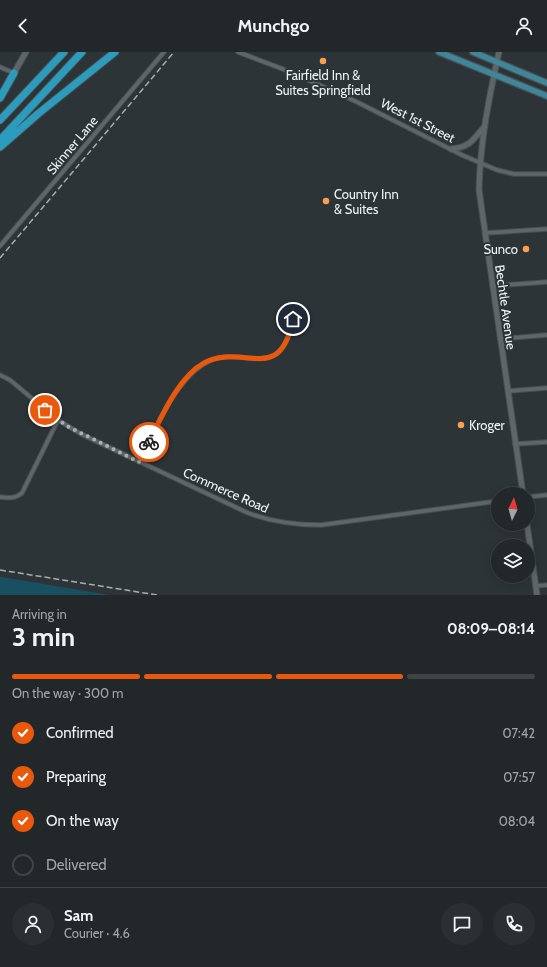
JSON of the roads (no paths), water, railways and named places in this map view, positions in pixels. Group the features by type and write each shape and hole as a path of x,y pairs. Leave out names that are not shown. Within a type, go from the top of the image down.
{"highway":[{"path":"0,120 64,52"},
{"path":"0,140 82,52"},
{"path":"0,147 39,113 115,52"},
{"path":"0,98 14,73"}],"main road":[{"path":"14,73 26,52"},
{"path":"439,52 547,96"},
{"path":"473,52 547,83"},
{"name":"Bechtle Avenue","path":"499,52 485,126 480,163 479,190 484,234 522,487"},
{"path":"451,149 468,145 485,126"},
{"path":"528,531 537,595"}],"street":[{"name":"Skinner Lane","path":"0,246 164,52"},
{"name":"West 1st Street","path":"238,52 290,72 355,101 480,163 505,173 524,175 547,174"},
{"path":"0,67 14,73"},
{"path":"484,234 547,228"},
{"path":"492,286 547,282"},
{"path":"139,462 175,394 198,367 210,360 227,356 258,359 275,354 283,346 290,333 293,319"},
{"path":"500,339 547,335"},
{"name":"Commerce Road","path":"0,375 10,380 58,420 81,434 248,513 271,520 293,524 328,524 491,502"},
{"path":"508,391 547,388"},
{"path":"0,497 13,498 22,493 58,420"},
{"path":"516,444 547,442"},
{"path":"535,496 547,495"},
{"path":"536,586 547,586"}],"railway":[{"path":"0,258 174,52"},
{"path":"0,570 157,595"}],"place":[{"name":"Fairfield Inn & Suites Springfield","path":"323,61"},
{"name":"Country Inn & Suites","path":"326,201"},
{"name":"Sunco","path":"526,249"},
{"name":"Kroger","path":"461,425"}]}
